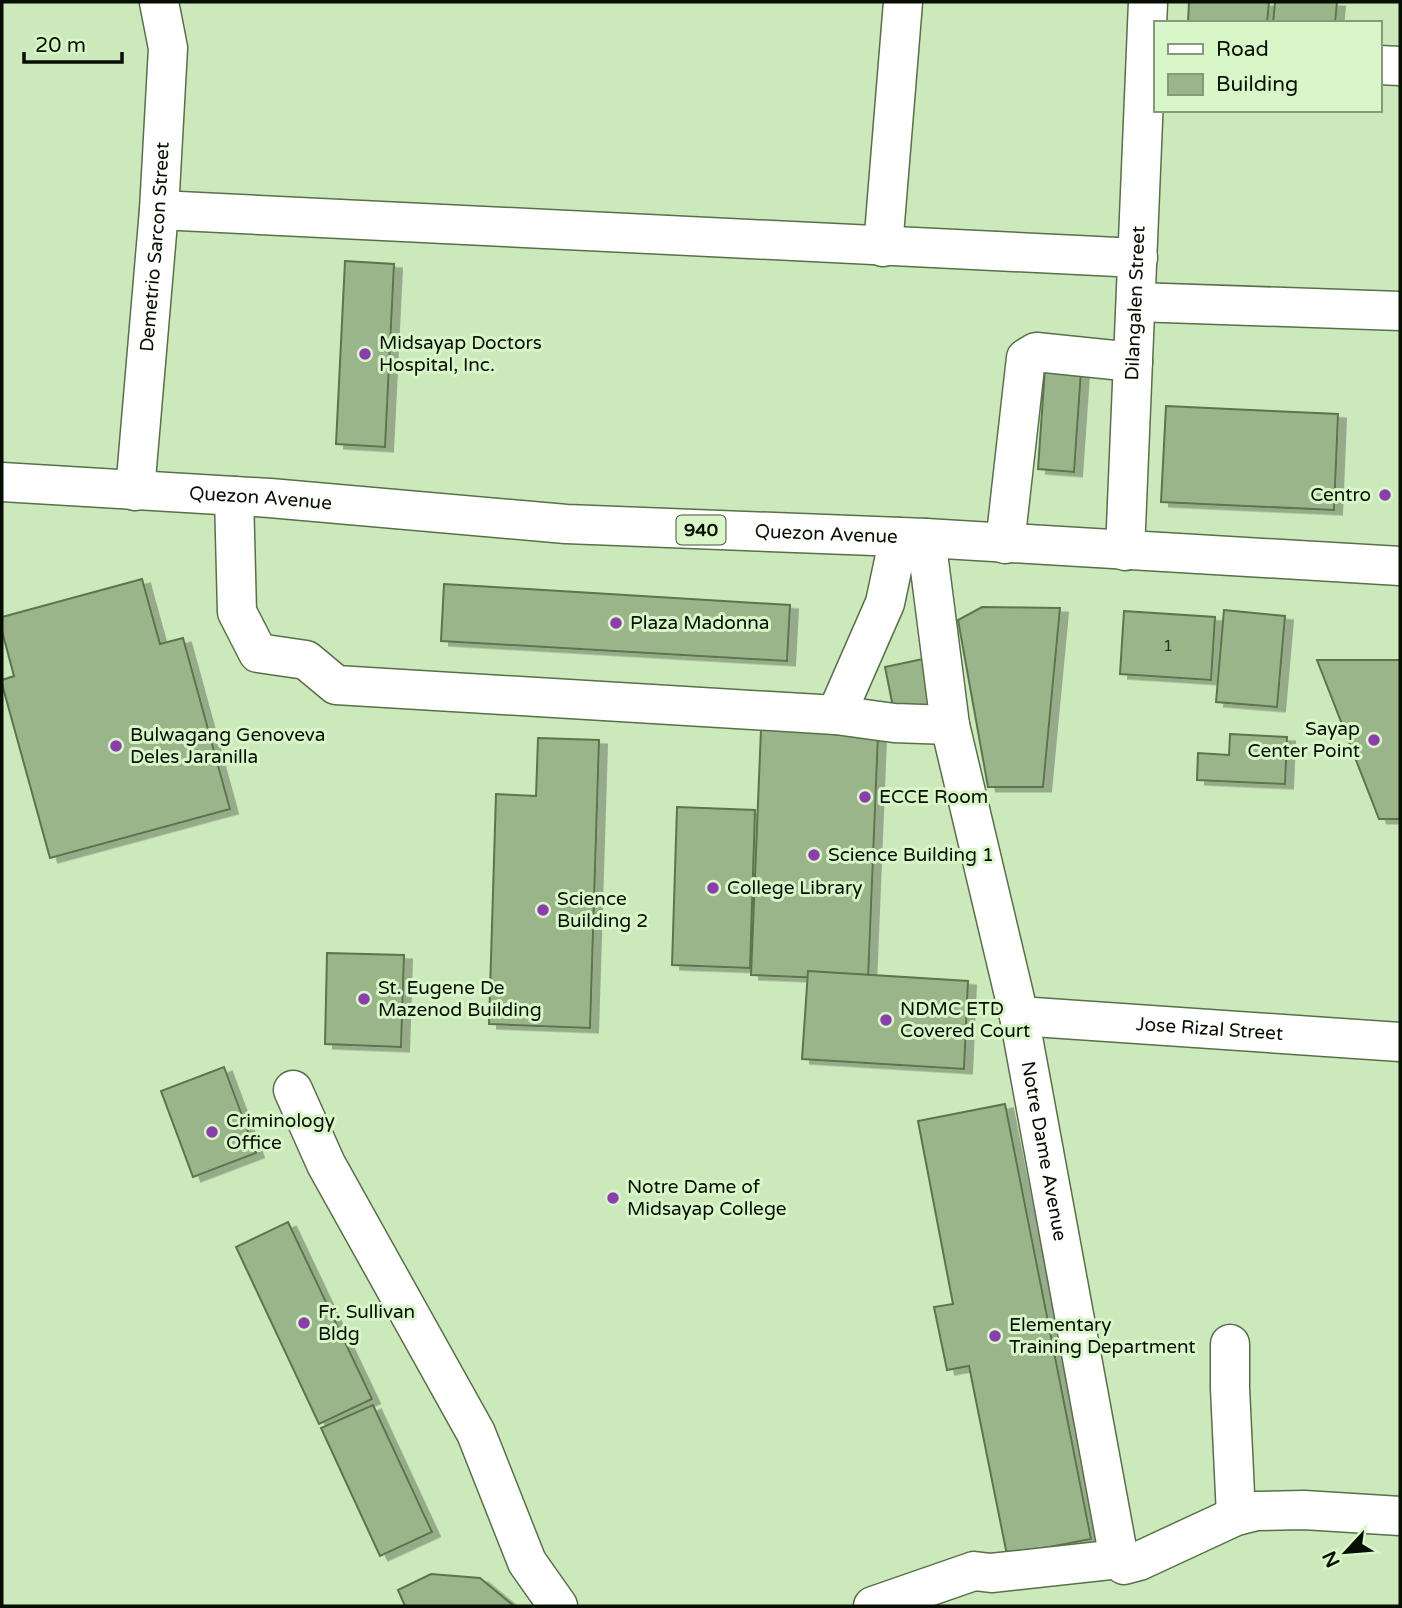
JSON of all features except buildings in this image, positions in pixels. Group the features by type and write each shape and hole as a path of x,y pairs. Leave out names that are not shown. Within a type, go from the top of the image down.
{"street":[{"name":"Demetrio Sarcon Street","path":"135,491 159,211 168,48 159,2"},
{"path":"883,247 903,2"},
{"name":"Dilangalen Street","path":"1125,551 1150,54 1148,2"},
{"path":"1381,65 1400,66"},
{"path":"159,211 1138,258"},
{"path":"1136,302 1400,312"},
{"path":"1005,544 1026,358 1037,352 1133,362"},
{"name":"Quezon Avenue","path":"2,482 234,496 566,524 912,538 1400,566"},
{"path":"234,496 237,612 258,653 306,660 336,685 836,715 894,723 950,725"},
{"path":"836,715 912,538"},
{"name":"Notre Dame Avenue","path":"912,538 950,725 1019,1016 1119,1559"},
{"name":"Jose Rizal Street","path":"1019,1016 1400,1042"},
{"path":"293,1090 326,1164 476,1433 527,1562 558,1606"},
{"path":"1230,1344 1236,1516"},
{"path":"873,1606 974,1572 991,1573 1119,1559 1124,1565 1139,1562 1236,1516 1256,1511 1290,1510 1400,1516"}],"place":[{"name":"Midsayap Doctors Hospital, Inc.","path":"365,354"},
{"name":"Centro","path":"1385,495"},
{"name":"Plaza Madonna","path":"616,623"},
{"name":"Sayap Center Point","path":"1374,740"},
{"name":"Bulwagang Genoveva Deles Jaranilla","path":"116,746"},
{"name":"ECCE Room","path":"865,797"},
{"name":"Science Building 1","path":"814,855"},
{"name":"College Library","path":"713,888"},
{"name":"Science Building 2","path":"543,910"},
{"name":"St. Eugene De Mazenod Building","path":"364,999"},
{"name":"NDMC ETD Covered Court","path":"886,1020"},
{"name":"Criminology Office","path":"212,1132"},
{"name":"Notre Dame of Midsayap College","path":"613,1198"},
{"name":"Fr. Sullivan Bldg","path":"304,1323"},
{"name":"Elementary Training Department","path":"995,1336"}]}
